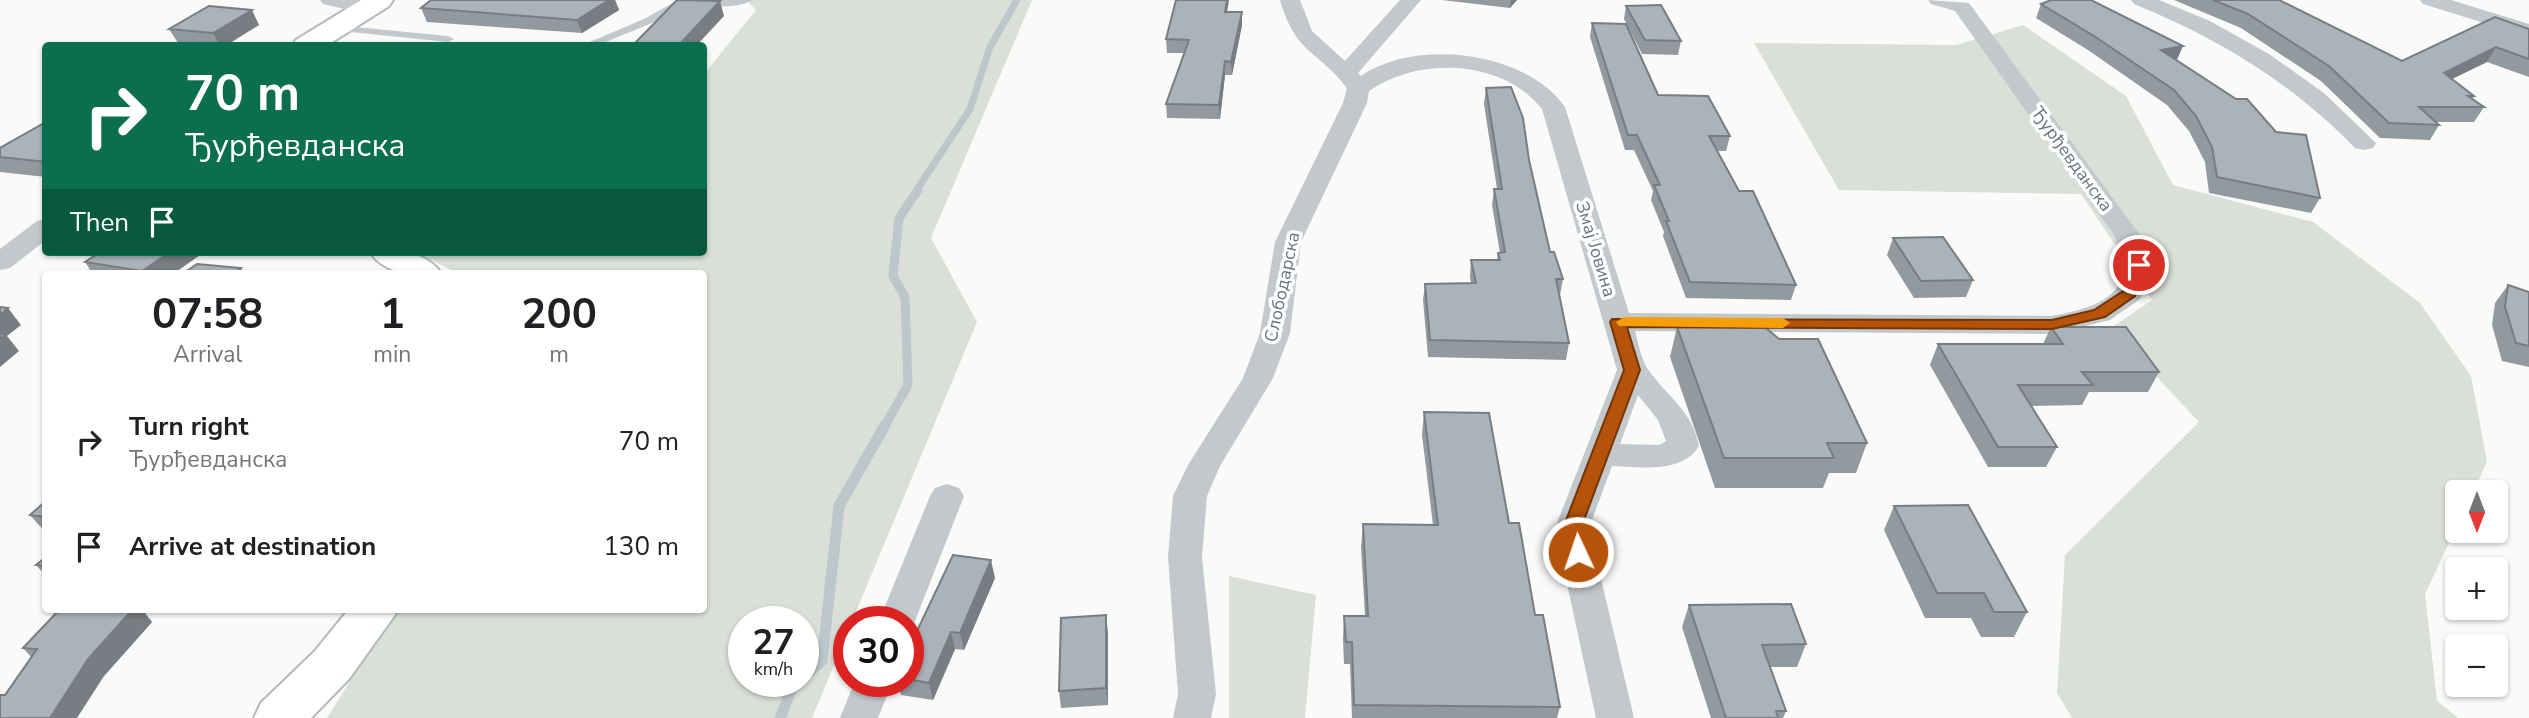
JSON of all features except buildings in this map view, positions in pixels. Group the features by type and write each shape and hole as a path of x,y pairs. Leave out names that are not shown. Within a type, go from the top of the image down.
{"street":[{"path":"330,0 374,4"},
{"path":"1290,0 1303,33 1353,80 1411,0"},
{"path":"2141,0 2205,27 2250,52 2337,113 2364,143"},
{"path":"2430,0 2529,31"},
{"name":"Ђурђевданска","path":"1618,322 2052,324 2099,314 2130,293 2139,265 2127,234 1958,2"},
{"path":"312,42 374,4"},
{"name":"Змај Јовина","path":"1353,80 1417,63 1450,62 1484,66 1538,90 1553,107 1560,127 1632,370"},
{"name":"Слободарска","path":"1192,718 1196,694 1185,557 1190,496 1204,465 1258,378 1275,332 1288,242 1355,103 1353,80"},
{"path":"0,262 42,230"},
{"path":"394,256 418,270"},
{"path":"1600,455 1664,456 1683,446 1682,433 1632,370 1572,528 1615,718"},
{"path":"903,606 947,496"},
{"path":"279,718 332,665 373,613"},
{"path":"859,718 868,697"}],"lane":[{"path":"595,42 648,21 686,0"},
{"path":"694,0 712,4 747,0"},
{"path":"335,28 448,40"}],"shaded area":[{"path":"746,0 1032,0 931,238 977,322 858,606 833,606 833,667 812,718 327,718 393,613 707,613 707,270 451,270 424,256 707,256 707,70 756,10"},
{"path":"2023,25 2126,96 2173,185 2313,222 2420,303 2471,376 2487,462 2479,480 2445,480 2445,543 2449,543 2425,594 2437,701 2458,718 2072,718 2057,693 2065,555 2199,422 2111,328 2152,300 2081,194 1839,190 1754,43 1956,45"},
{"path":"1229,576 1316,595 1305,718 1229,718"}],"waterway":[{"path":"916,191 970,109 990,47 1017,0"},
{"path":"884,427 908,385 905,297 893,276 899,218 918,190"},
{"path":"819,664 822,661 839,506 885,425"},
{"path":"780,718 789,697"}],"slow traffic":[{"path":"1624,322 1783,323"}],"route":[{"path":"1578,552 1572,528 1632,370 1618,322 2052,324 2099,314 2130,293 2139,265"}]}
